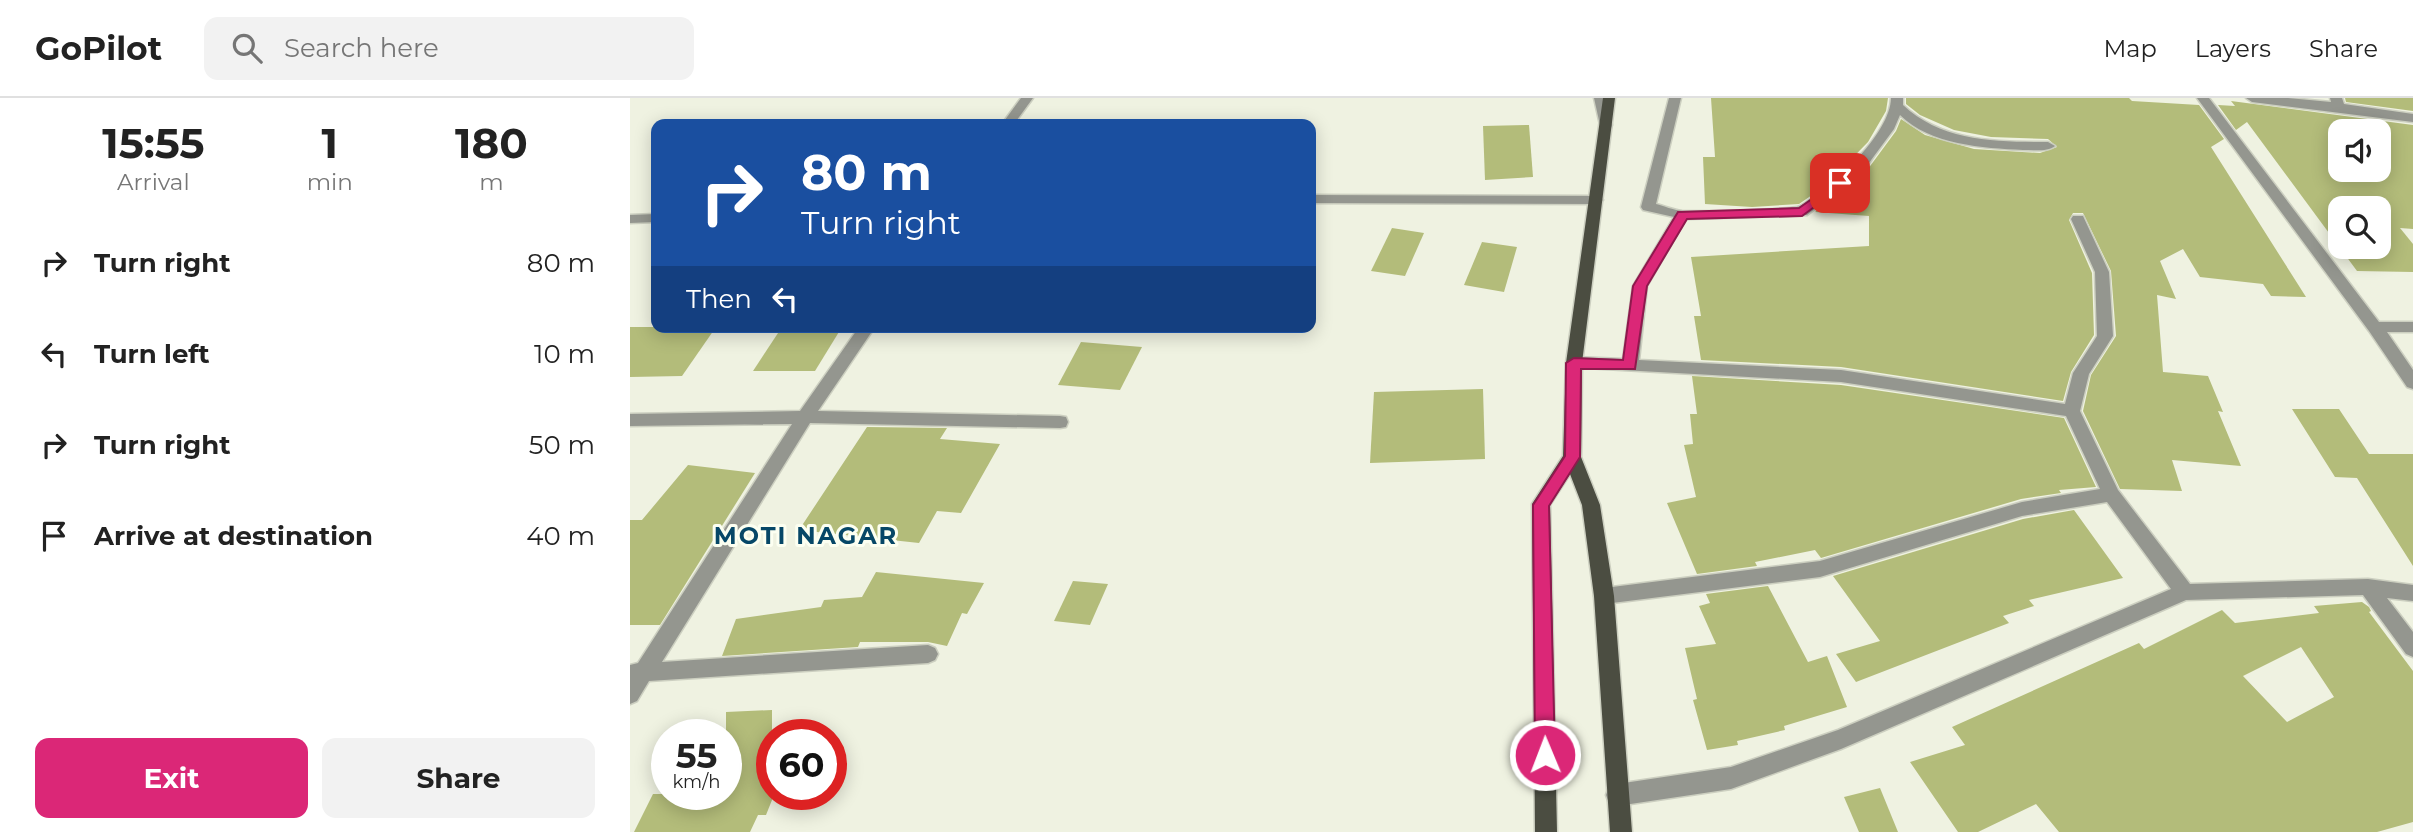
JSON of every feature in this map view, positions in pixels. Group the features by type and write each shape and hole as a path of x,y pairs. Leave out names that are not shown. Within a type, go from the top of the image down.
{"main road":[{"path":"1609,98 1574,363 1573,457 1591,505 1604,596 1621,832"},
{"path":"1546,832 1541,505 1573,457"}],"street":[{"path":"1012,119 1027,98"},
{"path":"1600,98 1606,125"},
{"path":"1675,98 1648,207 1682,215 1802,212 1858,168 1888,129 1897,102 1916,123 1939,132 1974,141 2048,146"},
{"path":"2203,98 2375,327 2413,383"},
{"path":"2252,98 2338,102 2413,118"},
{"path":"1316,200 1596,200"},
{"path":"1630,365 1640,286 1682,215"},
{"path":"630,219 651,218"},
{"path":"2078,219 2102,272 2105,336 2081,373 2072,411 2111,494 2185,592"},
{"path":"2375,327 2413,327"},
{"path":"630,694 636,673 863,333"},
{"path":"1574,363 1841,376 2072,411"},
{"path":"630,420 805,417 1060,422"},
{"path":"1604,596 1821,569 2022,509 2111,494"},
{"path":"2368,587 2413,648"},
{"path":"1618,795 1731,778 1829,743 2185,592 2368,587 2413,593"},
{"path":"636,673 928,654"}],"building":[{"path":"1711,98 1888,98 1886,111 1868,142 1825,186 1799,204 1752,207 1705,204 1703,157 1715,157"},
{"path":"1906,98 2129,98 2132,101 2199,105 2224,139 2211,147 2306,297 2271,296 2263,284 2200,277 2183,249 2160,261 2176,299 2157,295 2163,372 2208,376 2223,412 2218,411 2241,466 2172,460 2182,491 2120,489 2083,411 2091,375 2116,336 2111,271 2083,213 2073,213 2069,220 2092,273 2094,335 2071,372 2063,401 1841,367 1701,360 1694,316 1701,316 1691,257 1869,246 1869,216 1815,212 1865,173 1896,131 1901,119 1925,135 1974,149 2040,153 2057,147 2048,139 1991,137 1954,130 1920,115 1906,104"},
{"path":"2345,98 2413,98 2413,111 2346,102"},
{"path":"2231,101 2368,119 2328,119 2328,182 2391,182 2391,122 2413,125 2413,229 2400,228 2413,244 2413,272 2357,271 2348,259 2391,259 2391,196 2328,196 2328,232 2247,122 2236,130 2218,105 2235,106"},
{"path":"1529,125 1533,177 1485,180 1483,126"},
{"path":"1392,228 1424,233 1405,276 1371,271"},
{"path":"1482,242 1517,247 1504,292 1464,285"},
{"path":"630,327 651,327 651,333 712,333 682,376 630,377"},
{"path":"778,333 838,333 815,371 753,371"},
{"path":"1081,342 1142,347 1120,390 1058,385"},
{"path":"1692,376 1841,385 2064,418 2096,487 2059,490 2061,493 2021,499 1821,558 1815,550 1755,562 1757,566 1697,574 1667,503 1696,497 1684,445 1693,444 1690,414 1697,414"},
{"path":"1483,389 1485,459 1370,463 1374,392"},
{"path":"2292,409 2339,409 2369,454 2413,454 2413,566 2357,478 2335,477"},
{"path":"867,427 947,428 940,439 1000,444 961,513 937,511 919,543 799,530"},
{"path":"688,465 755,473 660,625 630,625 630,520 642,520"},
{"path":"2074,510 2123,578 2029,600 2034,606 2003,616 2009,623 1856,682 1836,654 1880,641 1833,576 2023,519"},
{"path":"876,572 984,583 967,614 962,613 947,646 928,642 860,642 858,647 722,656 736,619 821,607 824,600 862,597"},
{"path":"1073,581 1108,584 1090,625 1054,621"},
{"path":"1768,586 1808,662 1827,656 1847,707 1784,726 1785,730 1737,741 1738,745 1707,750 1693,700 1697,699 1685,648 1716,644 1699,606 1710,603 1706,594"},
{"path":"2362,602 2369,607 2369,612 2413,671 2413,822 2377,832 2059,832 2036,804 1978,832 1958,832 1910,762 1965,745 1952,727 2139,643 2144,649 2222,610 2235,623 2319,613 2314,606","holes":["2301,647 2334,697 2287,722 2243,676"]},
{"path":"772,710 772,719 756,719 756,810 768,810 766,815 758,815 750,832 634,832 651,798 651,810 742,810 742,719 726,719 726,712"},
{"path":"1880,788 1898,832 1859,832 1844,797"}],"district":[{"name":"MOTI NAGAR","path":"806,536"}],"route":[{"path":"1545,755 1541,505 1573,457 1574,363 1630,365 1640,286 1682,215 1802,212 1840,183"}]}
